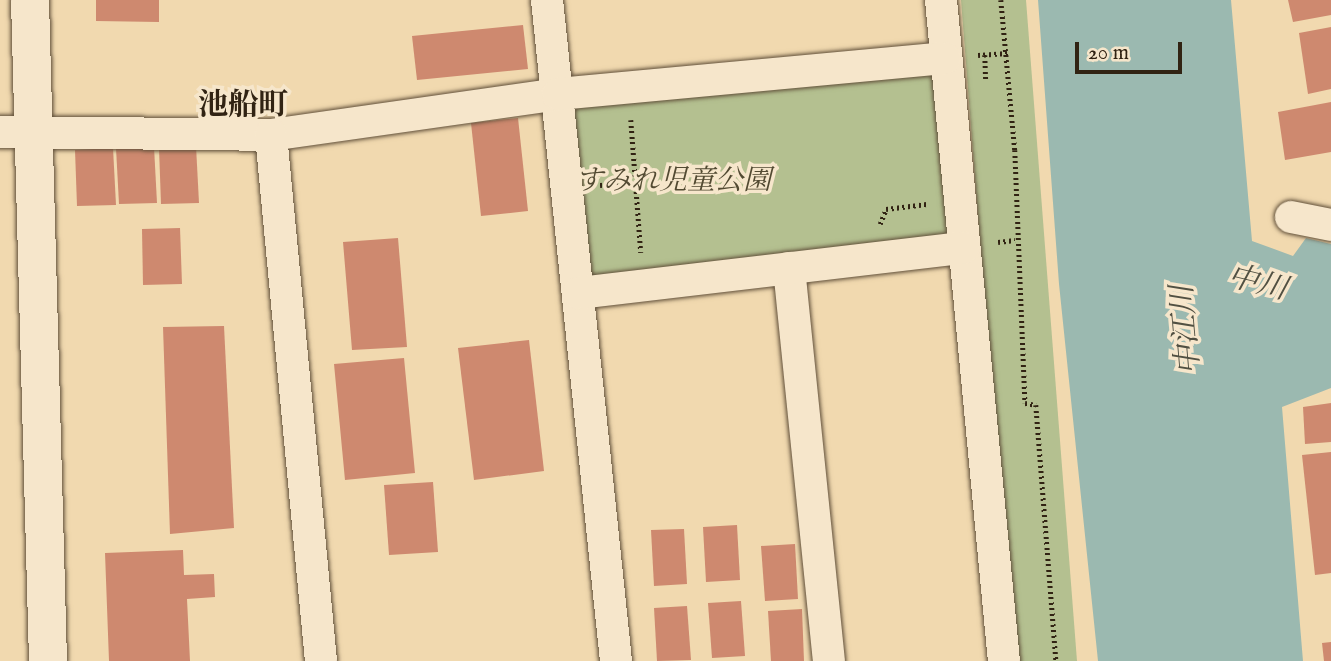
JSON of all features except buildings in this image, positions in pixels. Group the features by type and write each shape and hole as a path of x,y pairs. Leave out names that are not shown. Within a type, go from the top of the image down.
{"street":[{"path":"30,0 19,131 48,661"},
{"path":"547,0 616,661"},
{"path":"941,0 944,58 1004,661"},
{"path":"19,131 271,135 558,94 944,58"},
{"path":"271,135 321,661"},
{"path":"1292,217 1331,225"},
{"path":"579,293 963,247"},
{"path":"789,268 829,661"}],"path":[{"path":"1002,0 1015,150 1025,403 1036,405 1056,661"},
{"path":"642,119 629,121 632,183 642,260"},
{"path":"596,186 632,183"},
{"path":"876,235 886,209 938,202"}],"green space":[{"path":"961,0 1026,0 1077,661 1013,661"},
{"name":"すみれ児童公園","path":"938,66 956,241 589,284 567,99"}],"water":[{"path":"1038,0 1231,0 1252,241 1293,256 1306,238 1331,244 1331,388 1282,407 1303,661 1098,661 1059,284"}],"district":[{"name":"池船町","path":"243,106"}],"water label":[{"name":"中川","path":"1257,284"},
{"name":"中江川","path":"1187,330"}]}
